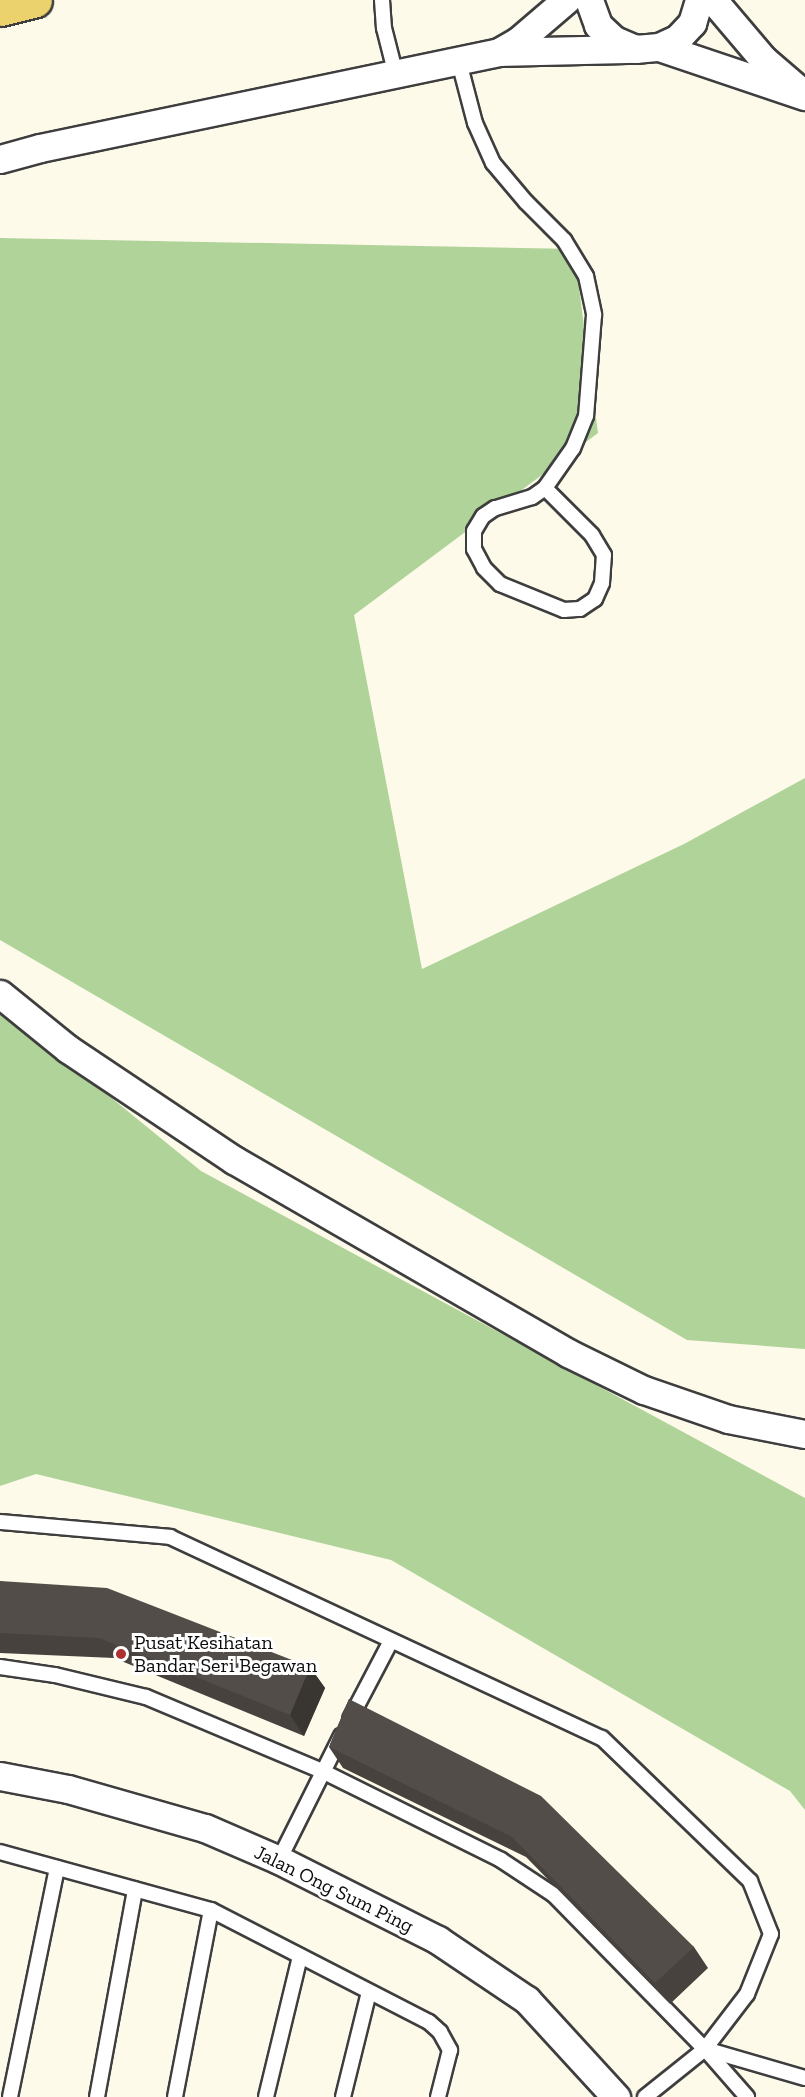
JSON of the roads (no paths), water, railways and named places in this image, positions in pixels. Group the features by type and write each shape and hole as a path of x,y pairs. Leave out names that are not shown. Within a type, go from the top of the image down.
{"main road":[{"path":"0,9 35,0"}],"street":[{"path":"499,52 518,41 566,0"},
{"path":"589,0 598,25 614,40 805,95"},
{"path":"0,159 40,148 499,52 647,48 678,39 692,23 699,0"},
{"path":"713,0 763,59 805,95"},
{"path":"0,994 68,1049 234,1160 568,1353 644,1390 707,1412 728,1419 805,1434"},
{"name":"Jalan Ong Sum Ping","path":"0,1776 68,1789 205,1828 279,1860 438,1940 527,2000 616,2097"}],"lane":[{"path":"382,0 384,28 396,75"},
{"path":"459,62 475,123 493,163 526,202 564,240 586,276 594,315 586,416 573,448 545,488 532,496 495,508 483,516 474,531 474,549 484,568 500,585 564,609 580,609 595,599 602,583 604,555 592,535 545,488"},
{"path":"0,1522 170,1537 602,1738 750,1881 771,1934 747,1994 705,2049 645,2097"},
{"path":"279,1860 390,1641"},
{"path":"0,1667 55,1675 146,1696 324,1772 501,1860 554,1895 705,2049 747,2097"},
{"path":"0,1852 211,1910 429,2022 440,2032 450,2050 438,2097"},
{"path":"10,2097 57,1868"},
{"path":"97,2097 135,1889"},
{"path":"175,2097 211,1910"},
{"path":"266,2097 300,1956"},
{"path":"343,2097 369,1992"},
{"path":"705,2049 805,2078"}],"place":[{"name":"Pusat Kesihatan Bandar Seri Begawan","path":"121,1654"}]}
